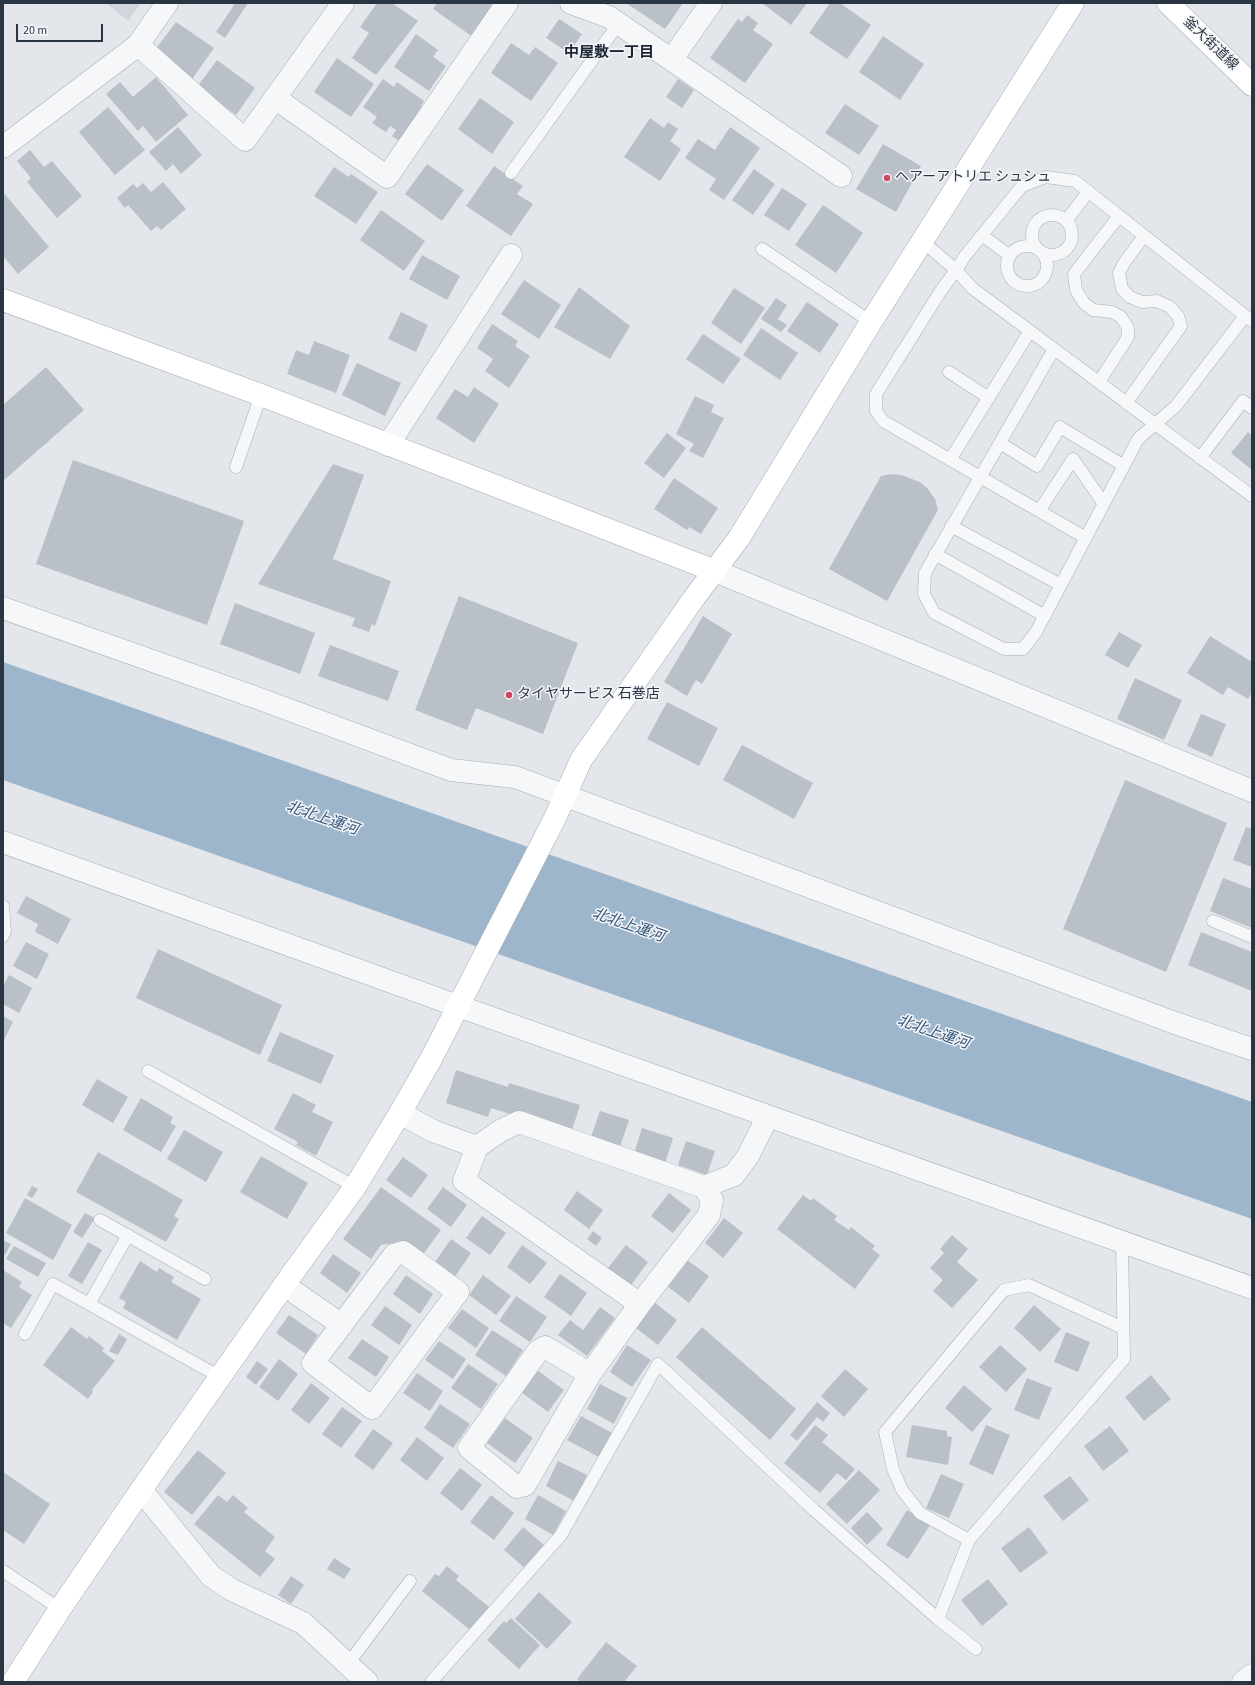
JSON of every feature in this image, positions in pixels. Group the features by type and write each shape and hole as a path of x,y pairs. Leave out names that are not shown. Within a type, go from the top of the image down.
{"street":[{"path":"3,147 138,45 168,3"},
{"path":"138,45 245,140 342,3"},
{"path":"275,98 387,177 507,3"},
{"path":"571,3 609,16 841,176"},
{"path":"672,59 711,3"},
{"path":"13,1682 60,1608 141,1490 284,1285 355,1188 431,1059 555,818 581,760 739,538 871,322 1073,3"},
{"name":"釜大街道線","path":"1168,3 1252,85"},
{"path":"388,445 511,255"},
{"path":"3,300 261,395 715,571 1252,791"},
{"path":"3,608 260,699 451,770 515,777 1168,1020 1252,1049"},
{"path":"3,842 458,1006 1252,1288"},
{"path":"400,1113 433,1131 476,1147"},
{"path":"704,1187 734,1175 748,1156 768,1116"},
{"path":"590,1374 545,1347 538,1351 469,1448 517,1487 525,1485 590,1374 640,1304 709,1215 712,1200 704,1187 519,1122 500,1131 476,1147 464,1181 640,1304"},
{"path":"403,1252 458,1292 372,1408 313,1363 342,1325 394,1255 403,1252"},
{"path":"284,1285 342,1325"},
{"path":"141,1490 211,1576 232,1590 303,1623 367,1682"},
{"path":"1243,1682 1252,1675"}],"lane":[{"path":"511,173 619,23"},
{"path":"1054,349 1000,443 980,477 951,526 924,573 924,594 934,613 1004,648 1023,649 1036,632 1045,616 1061,585 1086,538 1104,504 1138,439 1176,406 1249,319 1075,181 1046,177 1022,186 982,235 940,292 876,394 876,411 882,421 950,460 980,477 1040,511 1086,538"},
{"path":"1066,221 1088,192"},
{"path":"1041,252 1034,243 1032,234 1035,225 1041,219 1049,216 1058,216 1066,221 1071,228 1072,238 1070,246 1063,252 1055,255 1046,255 1041,252 1033,247 1024,246 1016,250 1010,256 1007,265 1008,274 1013,281 1021,286 1030,286 1038,283 1044,277 1047,268 1046,260 1041,252"},
{"path":"1099,382 1128,337 1128,328 1121,317 1112,312 1093,310 1084,304 1076,290 1074,274 1119,216"},
{"path":"982,235 1010,256"},
{"path":"1126,403 1180,326 1178,316 1170,307 1157,301 1142,302 1130,297 1122,289 1119,273 1124,263 1144,236"},
{"path":"922,241 956,270 972,288 1252,496"},
{"path":"762,249 871,322"},
{"path":"950,460 1030,331"},
{"path":"949,372 989,398"},
{"path":"236,467 261,395"},
{"path":"1200,458 1243,401 1252,408"},
{"path":"1000,443 1037,466 1060,427 1124,466"},
{"path":"1040,511 1073,459 1104,504"},
{"path":"951,526 1061,585"},
{"path":"935,554 1045,616"},
{"path":"3,906 5,931 3,936"},
{"path":"1213,921 1252,937"},
{"path":"148,1071 355,1188"},
{"path":"100,1220 205,1279"},
{"path":"89,1304 128,1235"},
{"path":"938,1620 969,1540 1124,1359 1122,1242"},
{"path":"25,1334 53,1284 220,1377"},
{"path":"969,1540 920,1513 902,1490 896,1476 885,1432 1004,1290 1029,1285 1123,1328"},
{"path":"431,1682 561,1535 658,1364 814,1510 938,1620 976,1649"},
{"path":"3,1571 60,1608"},
{"path":"348,1664 410,1581"}],"shaded area":[{"path":"106,3 141,3 128,21"}],"water":[{"name":"北北上運河","path":"3,662 1252,1102 1252,1219 3,780"}],"building":[{"path":"232,3 248,3 225,38 216,32 234,5"},
{"path":"377,3 392,3 418,21 376,75 352,58 369,33 360,27"},
{"path":"437,3 489,3 494,6 473,37 433,9"},
{"path":"626,3 683,3 665,29"},
{"path":"762,3 807,3 791,25"},
{"path":"830,3 840,3 871,25 847,59 809,33"},
{"path":"747,15 758,23 753,30 773,44 745,83 710,58 738,19 742,22"},
{"path":"559,19 582,34 569,53 546,38"},
{"path":"176,22 214,48 192,79 155,50"},
{"path":"416,34 438,50 433,57 446,66 429,91 394,67"},
{"path":"883,36 924,64 900,100 859,72"},
{"path":"511,43 529,55 535,47 558,63 531,101 491,73"},
{"path":"337,58 374,84 351,117 314,92"},
{"path":"217,60 255,88 236,115 197,87"},
{"path":"156,77 188,115 156,142 143,126 138,131 106,94 120,82 133,97"},
{"path":"383,79 394,87 397,82 424,101 421,106 425,108 401,142 392,136 396,130 390,126 386,132 372,123 377,117 363,107"},
{"path":"678,79 694,90 682,108 666,97"},
{"path":"480,98 514,122 492,154 458,129"},
{"path":"845,104 879,126 859,155 825,133"},
{"path":"108,107 145,150 115,175 79,132"},
{"path":"650,118 664,128 668,122 678,129 670,141 681,149 660,181 624,157"},
{"path":"178,127 202,155 181,174 173,164 166,171 149,152"},
{"path":"730,127 760,148 724,200 709,190 716,179 685,158 698,139 715,150"},
{"path":"883,144 921,166 896,212 856,189"},
{"path":"30,150 44,167 52,161 82,196 57,218 27,182 31,178 17,161"},
{"path":"427,164 464,190 442,221 405,194"},
{"path":"494,166 523,186 517,194 533,204 511,236 466,206"},
{"path":"334,167 349,177 351,174 378,192 356,224 314,196"},
{"path":"754,169 775,184 753,215 732,200"},
{"path":"163,182 186,209 161,230 157,226 151,231 128,205 125,208 117,198 133,184 137,188 143,183 151,192"},
{"path":"782,188 807,204 789,231 764,215"},
{"path":"3,192 49,247 18,274 3,256"},
{"path":"823,205 863,233 836,273 795,245"},
{"path":"381,210 425,241 404,271 360,240"},
{"path":"422,255 460,276 447,300 409,279"},
{"path":"524,280 561,305 539,339 501,314"},
{"path":"579,287 630,326 610,359 554,327"},
{"path":"734,288 765,308 741,344 711,323"},
{"path":"776,298 787,305 778,319 787,325 781,332 761,319"},
{"path":"807,302 839,324 820,353 787,331"},
{"path":"401,312 428,325 416,352 388,339"},
{"path":"492,324 518,341 515,346 530,356 509,388 485,371 493,359 477,348"},
{"path":"761,328 798,353 780,380 743,355"},
{"path":"703,334 741,359 723,384 686,359"},
{"path":"314,341 350,355 336,393 287,374 296,350 309,355"},
{"path":"357,363 401,383 385,416 342,395"},
{"path":"46,367 84,410 3,481 3,405"},
{"path":"474,387 499,404 474,443 436,418 455,389 468,397"},
{"path":"695,396 714,405 711,412 724,418 703,458 689,451 694,444 676,434"},
{"path":"1248,432 1252,436 1252,470 1231,453"},
{"path":"667,433 686,448 664,478 644,463"},
{"path":"73,460 244,521 207,625 36,564"},
{"path":"333,464 364,475 333,559 391,581 375,626 372,624 369,632 352,626 355,618 258,584"},
{"path":"891,474 901,475 920,482 928,489 935,499 938,510 887,601 829,569 881,476"},
{"path":"674,478 718,508 701,534 689,527 687,530 654,509"},
{"path":"459,596 578,643 543,734 476,708 467,730 415,710"},
{"path":"235,603 315,633 300,674 220,644"},
{"path":"703,616 732,634 702,684 696,680 687,696 664,682"},
{"path":"1119,632 1142,645 1128,668 1105,655"},
{"path":"1210,636 1252,662 1252,692 1248,699 1228,687 1223,695 1187,673"},
{"path":"330,645 399,671 388,701 318,676"},
{"path":"1135,678 1182,700 1164,740 1117,719"},
{"path":"667,702 718,728 699,766 647,739"},
{"path":"1201,714 1226,724 1212,757 1187,746"},
{"path":"742,745 813,783 794,819 723,780"},
{"path":"1125,780 1227,823 1166,972 1063,929"},
{"path":"1246,827 1252,829 1252,867 1233,860"},
{"path":"1223,878 1252,889 1252,928 1210,911"},
{"path":"26,896 71,919 58,944 35,932 38,924 17,913"},
{"path":"1201,932 1252,952 1252,991 1188,965"},
{"path":"26,942 49,954 37,979 13,966"},
{"path":"158,949 282,1005 260,1055 136,998"},
{"path":"9,975 32,988 19,1013 3,1004 3,986"},
{"path":"3,1016 13,1022 3,1042"},
{"path":"280,1032 334,1055 321,1084 267,1061"},
{"path":"456,1070 508,1087 509,1083 580,1105 572,1130 545,1125 491,1108 488,1117 446,1103"},
{"path":"97,1079 128,1097 113,1123 82,1105"},
{"path":"293,1093 316,1105 312,1112 333,1122 316,1156 296,1145 298,1142 274,1129"},
{"path":"141,1098 173,1117 170,1123 176,1126 161,1152 123,1130"},
{"path":"600,1111 629,1120 620,1147 591,1137"},
{"path":"642,1128 673,1138 665,1163 634,1154"},
{"path":"184,1130 223,1152 206,1182 167,1159"},
{"path":"686,1141 715,1151 707,1175 678,1165"},
{"path":"98,1152 183,1200 174,1216 179,1219 166,1242 76,1192"},
{"path":"261,1156 308,1183 287,1219 240,1192"},
{"path":"403,1157 428,1175 411,1198 386,1180"},
{"path":"32,1186 38,1189 32,1198 27,1195"},
{"path":"381,1187 441,1230 421,1257 400,1242 381,1245 371,1259 343,1239"},
{"path":"443,1187 467,1205 451,1227 427,1209"},
{"path":"577,1191 603,1210 589,1229 564,1210"},
{"path":"669,1193 691,1210 673,1233 651,1216"},
{"path":"803,1195 811,1201 813,1198 837,1216 834,1220 849,1230 851,1227 875,1246 872,1249 880,1255 855,1289 777,1229"},
{"path":"25,1198 72,1225 53,1260 6,1233"},
{"path":"85,1213 95,1218 82,1238 73,1232"},
{"path":"482,1216 506,1233 490,1255 466,1238"},
{"path":"724,1218 743,1233 723,1258 705,1243"},
{"path":"593,1231 602,1238 596,1246 587,1239"},
{"path":"952,1235 968,1249 957,1262 978,1280 952,1308 933,1291 943,1280 930,1268 944,1253 940,1249"},
{"path":"451,1239 471,1253 452,1281 432,1266"},
{"path":"3,1240 11,1244 5,1255 3,1254"},
{"path":"88,1242 102,1250 82,1284 68,1276"},
{"path":"522,1245 547,1263 530,1284 507,1267"},
{"path":"626,1245 648,1262 631,1285 608,1268"},
{"path":"14,1246 46,1263 38,1277 6,1259"},
{"path":"333,1254 361,1273 347,1293 320,1273"},
{"path":"687,1260 709,1276 689,1303 667,1286"},
{"path":"140,1261 157,1272 159,1268 174,1277 171,1282 201,1299 177,1340 123,1308 126,1302 119,1298"},
{"path":"3,1270 22,1282 19,1287 32,1295 11,1328 3,1323"},
{"path":"560,1274 587,1293 571,1316 544,1297"},
{"path":"406,1275 433,1294 420,1314 393,1294"},
{"path":"483,1275 511,1296 496,1315 469,1295"},
{"path":"516,1296 547,1317 530,1342 499,1321"},
{"path":"655,1303 677,1320 658,1345 636,1328"},
{"path":"1034,1305 1061,1329 1040,1352 1014,1328"},
{"path":"385,1306 412,1325 399,1345 371,1325"},
{"path":"600,1307 615,1318 587,1356 558,1335 570,1320 583,1330"},
{"path":"462,1309 489,1328 476,1348 448,1328"},
{"path":"289,1315 318,1335 306,1354 276,1333"},
{"path":"71,1327 87,1339 89,1336 104,1348 102,1351 115,1361 92,1390 93,1392 88,1399 43,1365"},
{"path":"702,1327 796,1409 770,1440 676,1357"},
{"path":"492,1330 523,1350 506,1376 475,1355"},
{"path":"1066,1332 1090,1342 1078,1372 1054,1362"},
{"path":"119,1334 127,1339 118,1355 109,1351"},
{"path":"362,1339 389,1357 376,1377 348,1358"},
{"path":"439,1341 466,1359 453,1379 425,1360"},
{"path":"627,1345 651,1360 632,1387 610,1372"},
{"path":"1000,1345 1027,1369 1006,1392 979,1367"},
{"path":"279,1359 298,1374 278,1401 259,1387"},
{"path":"257,1361 268,1369 256,1385 246,1377"},
{"path":"468,1364 498,1384 481,1409 451,1388"},
{"path":"845,1369 868,1389 844,1417 821,1396"},
{"path":"537,1370 564,1390 548,1412 521,1392"},
{"path":"417,1373 443,1391 430,1411 403,1393"},
{"path":"1151,1375 1171,1399 1144,1421 1125,1397"},
{"path":"1027,1378 1052,1388 1039,1420 1014,1410"},
{"path":"311,1383 330,1398 309,1424 291,1410"},
{"path":"600,1384 627,1398 614,1424 587,1409"},
{"path":"964,1385 992,1409 972,1432 945,1408"},
{"path":"817,1402 830,1413 823,1422 817,1417 797,1441 790,1435"},
{"path":"440,1404 470,1424 453,1448 424,1428"},
{"path":"342,1407 362,1421 341,1448 322,1434"},
{"path":"581,1416 612,1433 599,1457 567,1440"},
{"path":"505,1418 533,1438 515,1463 487,1443"},
{"path":"815,1425 828,1435 822,1442 855,1469 846,1480 837,1473 820,1493 784,1463"},
{"path":"912,1425 947,1431 947,1436 952,1437 948,1465 906,1457"},
{"path":"986,1425 1010,1435 993,1475 969,1464"},
{"path":"1110,1426 1129,1451 1103,1471 1084,1446"},
{"path":"373,1429 393,1443 373,1470 354,1456"},
{"path":"417,1437 444,1458 427,1481 400,1460"},
{"path":"198,1450 226,1473 192,1515 164,1492"},
{"path":"558,1461 587,1475 574,1501 546,1486"},
{"path":"460,1468 482,1485 462,1511 440,1493"},
{"path":"859,1470 880,1490 847,1524 826,1504"},
{"path":"3,1472 50,1504 24,1544 3,1530"},
{"path":"941,1474 964,1484 949,1518 926,1508"},
{"path":"1070,1476 1089,1500 1063,1521 1043,1496"},
{"path":"218,1495 227,1502 233,1495 248,1508 244,1512 275,1537 265,1551 275,1559 260,1577 194,1524"},
{"path":"491,1495 514,1513 494,1540 470,1522"},
{"path":"538,1495 566,1511 553,1535 525,1519"},
{"path":"907,1510 930,1525 908,1559 886,1545"},
{"path":"867,1512 883,1529 867,1545 851,1528"},
{"path":"523,1527 545,1546 526,1569 504,1550"},
{"path":"1029,1527 1048,1553 1020,1573 1001,1548"},
{"path":"334,1558 351,1569 344,1579 327,1569"},
{"path":"447,1566 459,1576 456,1580 489,1607 470,1630 422,1591 435,1574 439,1576"},
{"path":"291,1576 304,1585 291,1604 278,1595"},
{"path":"988,1579 1008,1604 982,1626 961,1600"},
{"path":"539,1592 572,1622 547,1649 515,1619"},
{"path":"511,1618 540,1645 519,1669 487,1640 504,1621 506,1623"},
{"path":"606,1642 637,1666 624,1682 581,1682 577,1679"}],"place":[{"name":"ヘアーアトリエ シュシュ","path":"887,178"},
{"name":"タイヤサービス 石巻店","path":"509,695"}],"district":[{"name":"中屋敷一丁目","path":"609,54"}]}
